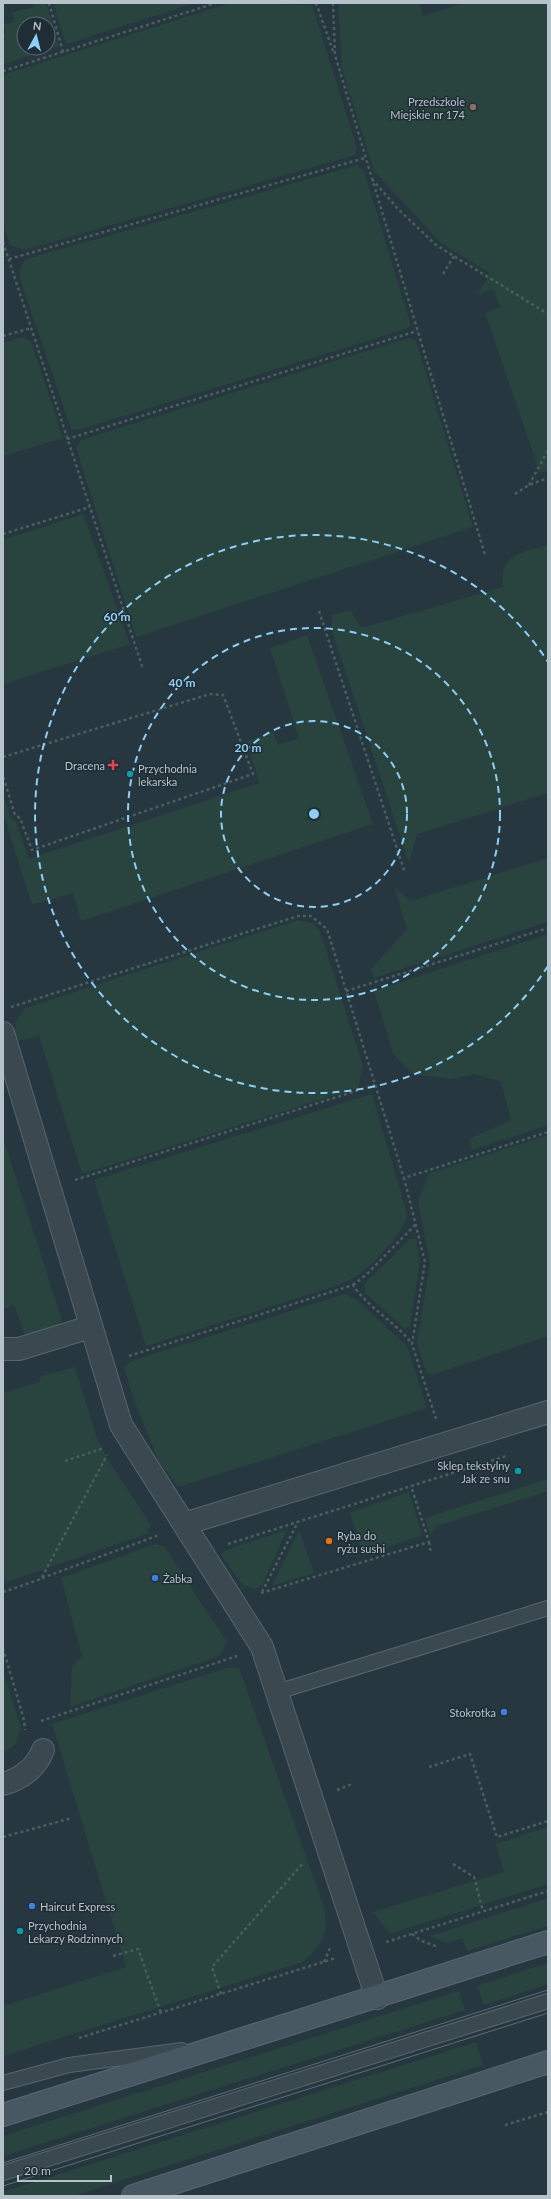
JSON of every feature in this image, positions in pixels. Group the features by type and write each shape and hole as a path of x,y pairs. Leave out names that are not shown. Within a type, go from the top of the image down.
{"street":[{"path":"3,1033 90,1327 103,1364 121,1425 175,1529 202,1552 262,1648 377,1998"},
{"path":"3,1349 19,1349 90,1327"},
{"path":"175,1529 548,1412"},
{"path":"3,1784 25,1774 40,1759 43,1750"},
{"path":"3,2115 224,2044 377,1998 548,1942"},
{"path":"133,2196 548,2062"}],"lane":[{"path":"277,1692 548,1608"},
{"path":"3,2173 548,2001"},
{"path":"3,2083 69,2065 224,2044"}],"path":[{"path":"49,3 63,52"},
{"path":"3,71 216,3"},
{"path":"316,3 335,55 485,555"},
{"path":"333,3 335,55"},
{"path":"9,259 365,158"},
{"path":"371,178 398,209 436,245 548,314"},
{"path":"3,242 143,669"},
{"path":"443,274 454,256"},
{"path":"3,336 31,328"},
{"path":"67,439 417,331"},
{"path":"529,484 548,450"},
{"path":"515,494 529,484 548,478"},
{"path":"3,534 90,507"},
{"path":"319,611 405,873"},
{"path":"3,757 210,694 223,695 253,774 32,850 20,818 15,815 3,776"},
{"path":"3,1009 298,916 312,916 327,929 404,1178 425,1262 412,1344"},
{"path":"346,992 548,928"},
{"path":"49,1188 375,1085"},
{"path":"404,1178 548,1132"},
{"path":"103,1364 354,1285 367,1274 416,1224"},
{"path":"354,1285 359,1294 405,1334 412,1344 453,1473"},
{"path":"41,1579 110,1448 65,1461"},
{"path":"202,1552 512,1454"},
{"path":"411,1486 429,1542 431,1553"},
{"path":"246,1622 299,1522"},
{"path":"3,1592 175,1529"},
{"path":"261,1593 429,1542"},
{"path":"3,1648 24,1720 25,1734"},
{"path":"42,1721 242,1654"},
{"path":"429,1767 470,1754 497,1837 548,1821"},
{"path":"3,1837 72,1818"},
{"path":"221,1994 212,1967 308,1857"},
{"path":"453,1864 474,1878 483,1911"},
{"path":"72,2041 548,1891"},
{"path":"412,1934 422,1941 440,1947"},
{"path":"113,1956 138,1949 161,2013"},
{"path":"505,2125 548,2112"}],"green space":[{"path":"33,3 46,3 50,16 16,16 16,56 28,56 3,64 3,35 6,34 4,24 14,22 12,12 34,7"},
{"path":"53,3 196,3 66,44"},
{"path":"230,3 312,5 357,148 355,155 24,250 10,245 3,223 3,75"},
{"name":"Przedszkole Miejskie nr 174","path":"338,3 419,3 423,16 463,3 548,3 548,471 540,473 485,313 500,308 494,289 477,295 489,273 440,242 374,171 342,69"},
{"path":"56,36 59,46 56,47"},
{"path":"358,165 364,171 410,322 409,328 78,430 71,429 19,276 21,266 26,259"},
{"path":"22,337 31,341 63,438 3,456 3,343"},
{"path":"409,338 416,341 473,527 136,637 76,448 81,440"},
{"path":"83,514 130,644 3,684 3,540"},
{"path":"548,545 548,793 417,834 409,863 331,628 332,615 350,610 362,628 503,587 502,576 508,561 521,553"},
{"path":"307,635 373,824 81,921 73,893 32,905 3,813 3,794 11,819 16,822 29,859 259,783 247,741 273,732 278,745 299,738 270,648"},
{"path":"548,858 548,922 374,978 371,969 407,929 394,886 411,901"},
{"path":"298,920 313,923 320,931 363,1066 358,1088 82,1174 39,1036 17,1041 15,1027 19,1016 25,1008"},
{"path":"548,934 548,1125 472,1150 469,1139 511,1120 501,1082 475,1074 451,1079 412,1074 393,1054 374,991"},
{"path":"372,1094 407,1214 400,1231 386,1250 360,1273 336,1286 146,1346 94,1180"},
{"path":"548,1135 548,1336 434,1374 426,1373 417,1343 430,1263 418,1201 430,1173"},
{"path":"3,1138 62,1320 55,1328 25,1336 14,1305 3,1309"},
{"path":"410,1239 416,1239 420,1260 410,1327 404,1328 365,1293 364,1284"},
{"path":"345,1294 356,1299 407,1346 427,1408 178,1487 158,1460 133,1397 124,1368 131,1361"},
{"path":"75,1367 97,1439 110,1463 151,1525 147,1534 7,1582 3,1578 3,1393 40,1382 39,1377"},
{"path":"548,1479 548,1491 437,1526 430,1535 425,1518"},
{"path":"409,1492 422,1535 363,1556 350,1512"},
{"path":"287,1530 262,1585 255,1589 243,1585 221,1555 224,1551"},
{"path":"299,1530 314,1573 272,1586"},
{"path":"155,1544 164,1546 227,1642 219,1656 70,1707 72,1666 82,1656 61,1578"},
{"path":"227,1668 239,1668 324,1907 325,1932 320,1944 303,1962 3,2056 3,2006 126,1967 52,1724"},
{"path":"3,1671 21,1728 16,1743 3,1754"},
{"path":"548,1827 548,1884 390,1934 373,1912 504,1872 496,1844"},
{"path":"548,1898 548,1926 467,1951 462,1938 446,1943 430,1936"},
{"path":"548,1963 548,1984 484,2005 477,1986"},
{"path":"459,1991 465,2010 3,2156 3,2136"},
{"path":"476,2042 483,2065 73,2196 3,2196 3,2192"}],"tram line":[{"path":"3,2163 548,1990"},
{"path":"3,2186 548,2013"}],"place":[{"name":"Przedszkole Miejskie nr 174","path":"473,107"},
{"name":"Dracena","path":"113,765"},
{"name":"Przychodnia lekarska","path":"130,774"},
{"name":"Sklep tekstylny Jak ze snu","path":"518,1471"},
{"name":"Ryba do ryżu sushi","path":"329,1541"},
{"name":"Żabka","path":"155,1578"},
{"name":"Stokrotka","path":"504,1712"},
{"name":"Haircut Express","path":"32,1906"},
{"name":"Przychodnia Lekarzy Rodzinnych","path":"20,1931"}]}
